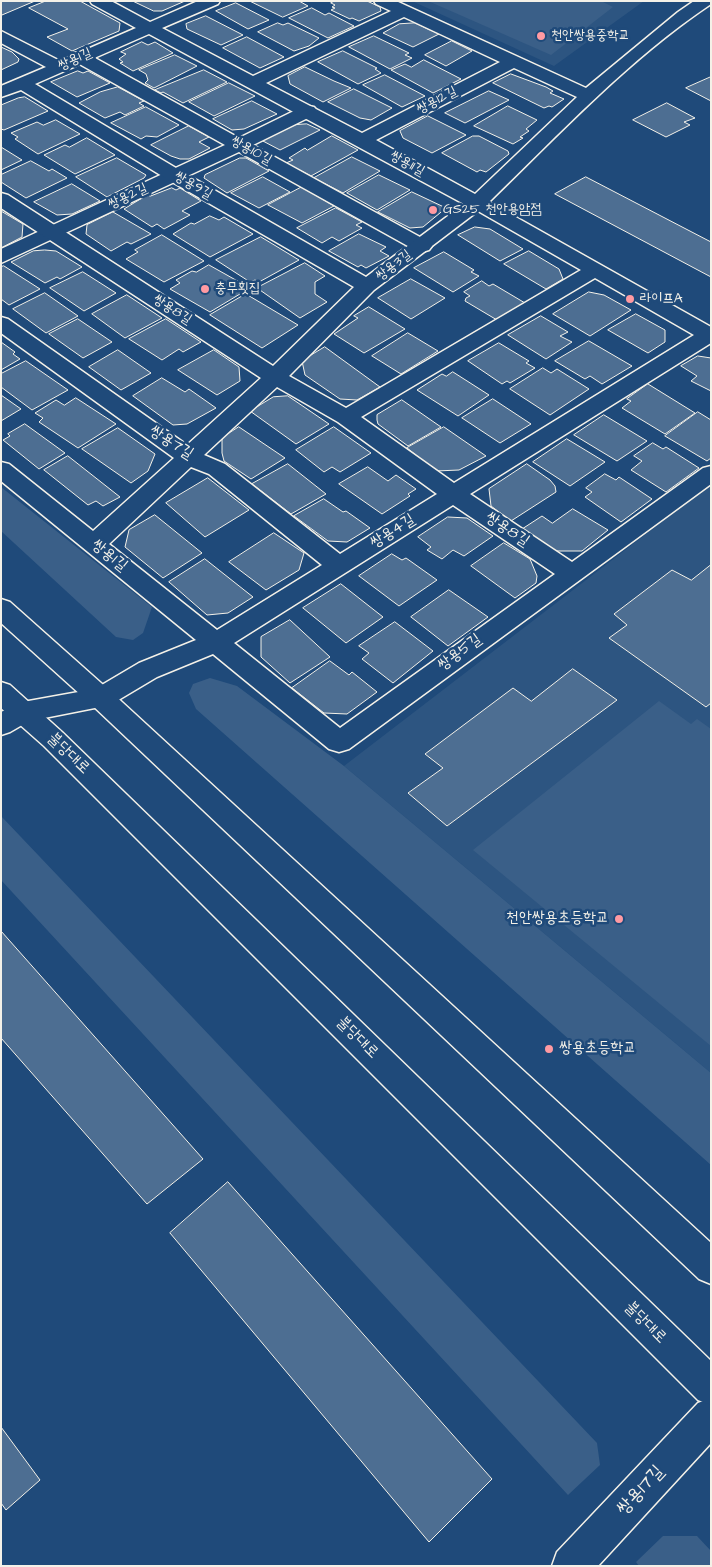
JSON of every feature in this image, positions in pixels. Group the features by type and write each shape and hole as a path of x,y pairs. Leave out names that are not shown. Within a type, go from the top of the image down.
{"street":[{"name":"쌍용11길","path":"98,1 254,82 476,202 710,336"},
{"path":"150,29 212,1"},
{"path":"382,1 588,96"},
{"name":"쌍용3길","path":"94,544 275,377 367,286 422,246 476,202 588,96 684,15 705,1"},
{"path":"254,82 404,11"},
{"name":"쌍용1길","path":"1,92 150,29"},
{"path":"1,36 59,67"},
{"name":"쌍용10길","path":"80,57 422,246"},
{"name":"쌍용12길","path":"362,140 513,62"},
{"name":"쌍용9길","path":"22,83 174,176 367,286"},
{"name":"쌍용2길","path":"1,257 240,145 308,111"},
{"name":"쌍용8길","path":"1,200 275,377 346,417 453,494 571,573"},
{"path":"346,417 595,270"},
{"name":"쌍용7길","path":"1,323 188,457 217,470 339,566"},
{"name":"쌍용4길","path":"9,710 67,704 101,698 148,670 215,643 710,336"},
{"name":"쌍용1길","path":"1,469 215,643"},
{"name":"쌍용5길","path":"215,643 339,742 711,473"},
{"path":"1,608 101,698 711,1267"},
{"name":"불당대로","path":"9,710 53,739 711,1387"},
{"name":"쌍용17길","path":"571,1566 711,1416"}],"shaded area":[{"name":"천안쌍용중학교","path":"412,1 644,1 554,66"},
{"name":"천안쌍용중학교","path":"428,1 601,1 613,7 551,55"},
{"name":"천안쌍용초등학교","path":"711,484 711,1073 344,766"},
{"path":"1,487 152,607 143,633 133,640 116,637 1,531"},
{"path":"210,678 237,686 344,766 711,1073 711,1165 196,709 189,693 193,684"},
{"path":"659,701 691,724 697,719 711,729 711,1046 473,850"},
{"path":"1,816 597,1443 600,1465 568,1495 1,880"},
{"path":"663,1536 697,1536 711,1551 711,1566 639,1566 636,1562"}],"building":[{"path":"1,1 35,1 2,15"},
{"path":"46,1 80,1 120,23 119,31 72,51 47,37 68,29 29,8"},
{"path":"133,1 185,1 162,11 154,11"},
{"path":"250,1 299,1 308,6 283,17"},
{"path":"335,1 367,1 380,7 381,11 359,21 331,10 335,8 332,7 335,5 331,3"},
{"path":"236,3 269,20 248,29 216,11"},
{"path":"312,8 325,15 329,13 354,26 328,38 289,18"},
{"path":"206,16 243,35 221,45 187,29 186,24"},
{"path":"278,23 283,25 288,23 319,38 309,46 294,51 258,32"},
{"path":"415,23 439,34 413,47 383,33 399,24"},
{"path":"374,36 409,53 405,55 412,58 390,69 349,47"},
{"path":"247,37 284,57 260,68 223,48"},
{"path":"452,41 472,51 446,66 425,55"},
{"path":"142,42 148,45 155,42 173,53 133,71 120,63 123,62 119,59 126,54 121,52"},
{"path":"1,47 12,52 19,59 18,62 1,70"},
{"path":"343,51 377,68 375,69 381,73 358,84 318,62"},
{"path":"175,55 197,66 154,88 145,83 148,80 146,74 139,70"},
{"path":"424,60 461,79 433,93 391,70 405,64 411,67"},
{"path":"305,67 351,88 323,102 290,84 288,76"},
{"path":"204,70 227,82 183,103 163,92 155,90"},
{"path":"78,71 83,73 88,71 110,83 77,97 51,82"},
{"path":"511,74 546,87 553,91 550,93 564,99 552,107 544,108 493,83"},
{"path":"385,75 425,96 402,107 363,85"},
{"path":"711,77 711,101 686,88"},
{"path":"229,83 255,96 214,116 189,102"},
{"path":"118,87 144,101 139,103 144,106 125,115 120,112 105,118 79,103 100,92"},
{"path":"354,89 392,108 371,120 360,118 328,102"},
{"path":"489,91 509,100 465,123 445,113"},
{"path":"25,97 48,111 4,130 1,129 1,105"},
{"path":"252,101 277,114 244,129 232,130 213,119"},
{"path":"667,103 695,118 684,122 690,125 666,137 633,120"},
{"path":"508,106 537,120 526,129 529,131 520,137 523,138 513,144 474,126"},
{"path":"146,107 179,125 157,137 146,136 141,139 111,123"},
{"path":"428,116 466,135 432,153 403,138 400,131"},
{"path":"56,120 80,134 38,154 15,139 18,137 11,133 37,122 43,125"},
{"path":"307,124 320,130 280,150 261,140 292,125"},
{"path":"189,126 209,137 199,142 210,148 189,159 180,159 151,145"},
{"path":"332,136 358,150 311,176 286,163 293,160 289,158 305,148 307,150"},
{"path":"473,136 479,136 508,151 509,154 486,172 480,170 477,172 442,153"},
{"path":"87,138 115,155 75,174 44,155 65,145 69,147"},
{"path":"1,147 22,160 1,170"},
{"path":"352,157 380,171 343,193 314,178"},
{"path":"117,158 146,175 144,178 107,197 76,177"},
{"path":"240,158 246,158 269,171 227,193 204,178 205,175"},
{"path":"31,161 49,171 52,169 67,178 26,198 1,182 1,175"},
{"path":"379,175 410,190 377,210 347,193"},
{"path":"263,177 290,192 259,208 231,193"},
{"path":"586,177 711,242 711,277 555,194"},
{"path":"72,184 100,201 72,214 57,215 34,202"},
{"path":"302,187 334,206 302,223 268,205"},
{"path":"172,188 176,190 180,188 201,201 182,211 190,215 164,229 157,224 152,227 124,209 147,195 150,196"},
{"path":"412,192 446,208 423,227 410,228 378,212"},
{"path":"336,208 362,222 356,225 362,228 339,241 332,237 322,243 297,228"},
{"path":"1,211 23,224 22,237 1,248"},
{"path":"113,212 151,234 131,244 127,242 111,251 86,234 87,225"},
{"path":"210,216 219,220 224,217 253,234 210,257 173,234 191,223 194,224"},
{"path":"475,227 490,229 523,249 500,261 458,235"},
{"path":"359,234 386,247 380,251 389,256 366,268 361,265 358,267 329,251"},
{"path":"162,235 204,261 164,282 126,259 138,252 135,250"},
{"path":"261,237 299,260 259,282 255,280 250,282 216,260"},
{"path":"33,251 56,251 82,267 60,279 57,277 45,283 11,262"},
{"path":"529,251 559,269 563,279 546,289 504,264"},
{"path":"444,252 474,270 471,272 479,276 453,292 414,268"},
{"path":"305,263 325,276 315,282 315,294 327,302 300,318 257,288"},
{"path":"209,265 250,288 210,312 170,289 180,283 176,280 192,271 196,272"},
{"path":"4,266 40,289 9,305 1,299 1,267"},
{"path":"83,272 116,293 84,311 50,288"},
{"path":"411,279 445,298 411,319 378,298"},
{"path":"482,281 489,286 493,284 525,303 497,320 465,301 470,296 464,292"},
{"path":"589,292 604,295 631,310 590,336 553,314"},
{"path":"45,293 78,316 46,333 13,309"},
{"path":"246,294 298,325 262,348 210,315"},
{"path":"127,295 162,318 125,338 92,314"},
{"path":"369,307 405,329 364,353 334,334 358,318 354,316"},
{"path":"636,314 665,330 665,342 648,353 608,330"},
{"path":"541,316 568,332 560,336 572,342 546,359 508,335"},
{"path":"78,319 112,342 83,358 49,334"},
{"path":"166,319 201,342 183,352 179,349 162,360 129,339"},
{"path":"408,333 438,351 401,374 372,356"},
{"path":"589,341 632,366 602,384 590,376 585,379 555,361"},
{"path":"1,342 15,352 13,354 20,359 1,370"},
{"path":"499,343 529,361 526,363 535,368 510,383 507,381 502,384 468,361"},
{"path":"325,347 380,387 357,400 340,399 305,375 302,361"},
{"path":"118,350 151,373 121,390 89,367"},
{"path":"214,350 239,367 240,381 217,395 178,370"},
{"path":"698,356 711,358 711,391 691,381 697,376 681,366"},
{"path":"26,361 68,390 32,410 1,387 1,374"},
{"path":"543,368 551,373 557,369 589,389 550,415 510,389"},
{"path":"453,372 489,395 458,416 417,390 442,374 446,376"},
{"path":"162,378 185,392 189,389 216,408 187,424 173,425 133,396"},
{"path":"648,384 695,413 665,434 622,408 631,401 627,399"},
{"path":"1,395 21,409 1,421"},
{"path":"288,396 329,424 296,444 250,411 273,397"},
{"path":"76,398 116,424 78,448 39,422 43,418 35,413 56,400 64,405"},
{"path":"493,399 531,424 500,443 462,418"},
{"path":"402,400 441,427 408,446 378,424 377,420 377,415"},
{"path":"698,412 711,420 711,458 707,461 665,436"},
{"path":"604,415 647,441 617,461 574,435"},
{"path":"25,424 65,453 39,469 3,440 10,436 8,434"},
{"path":"239,427 285,458 251,479 224,461 222,438"},
{"path":"334,427 371,453 340,472 332,467 324,472 296,450"},
{"path":"444,427 486,456 459,470 436,471 407,448"},
{"path":"118,428 155,454 148,471 131,483 82,449"},
{"path":"567,439 605,462 570,486 533,462"},
{"path":"653,443 663,449 666,447 699,468 666,492 631,470 642,461 634,456"},
{"path":"68,456 120,497 103,506 96,501 88,505 44,470"},
{"path":"288,464 326,494 291,514 252,484"},
{"path":"527,464 550,480 555,486 556,492 511,521 491,506 489,489"},
{"path":"368,467 388,481 396,475 416,489 408,494 410,496 382,514 339,484"},
{"path":"605,474 616,480 619,477 652,499 621,522 585,497 592,492 586,488"},
{"path":"208,478 249,510 205,537 166,503"},
{"path":"324,499 343,512 346,511 370,528 347,542 328,541 294,516"},
{"path":"573,509 608,530 582,551 555,551 522,529 542,516 552,523"},
{"path":"155,515 202,553 163,578 125,547 129,530"},
{"path":"448,517 467,518 493,536 464,556 453,550 442,559 427,550 431,547 418,537"},
{"path":"274,533 304,553 299,570 266,590 229,562"},
{"path":"504,543 530,559 537,576 536,583 515,598 471,566"},
{"path":"392,554 402,560 406,558 437,580 399,606 359,576"},
{"path":"205,559 253,597 228,613 207,615 169,582"},
{"path":"711,565 711,703 706,707 609,638 627,625 614,614 672,570 691,580"},
{"path":"341,584 383,617 346,643 303,608"},
{"path":"449,590 488,617 448,646 411,617"},
{"path":"290,620 330,657 290,683 261,657 261,637"},
{"path":"395,622 433,651 393,683 362,659 369,653 359,646"},
{"path":"330,661 349,675 352,672 377,692 347,714 324,713 292,688"},
{"path":"573,669 617,700 447,826 408,793 443,768 425,754 513,688 531,701"},
{"path":"1,931 203,1159 147,1204 1,1038"},
{"path":"228,1182 492,1479 429,1542 170,1233"},
{"path":"1,1427 40,1480 6,1510 1,1503"}],"place":[{"name":"천안쌍용중학교","path":"541,36"},
{"name":"GS25 천안용암점","path":"433,210"},
{"name":"충무횟집","path":"205,289"},
{"name":"라이프A","path":"630,299"},
{"name":"천안쌍용초등학교","path":"619,919"},
{"name":"쌍용초등학교","path":"549,1049"}]}
